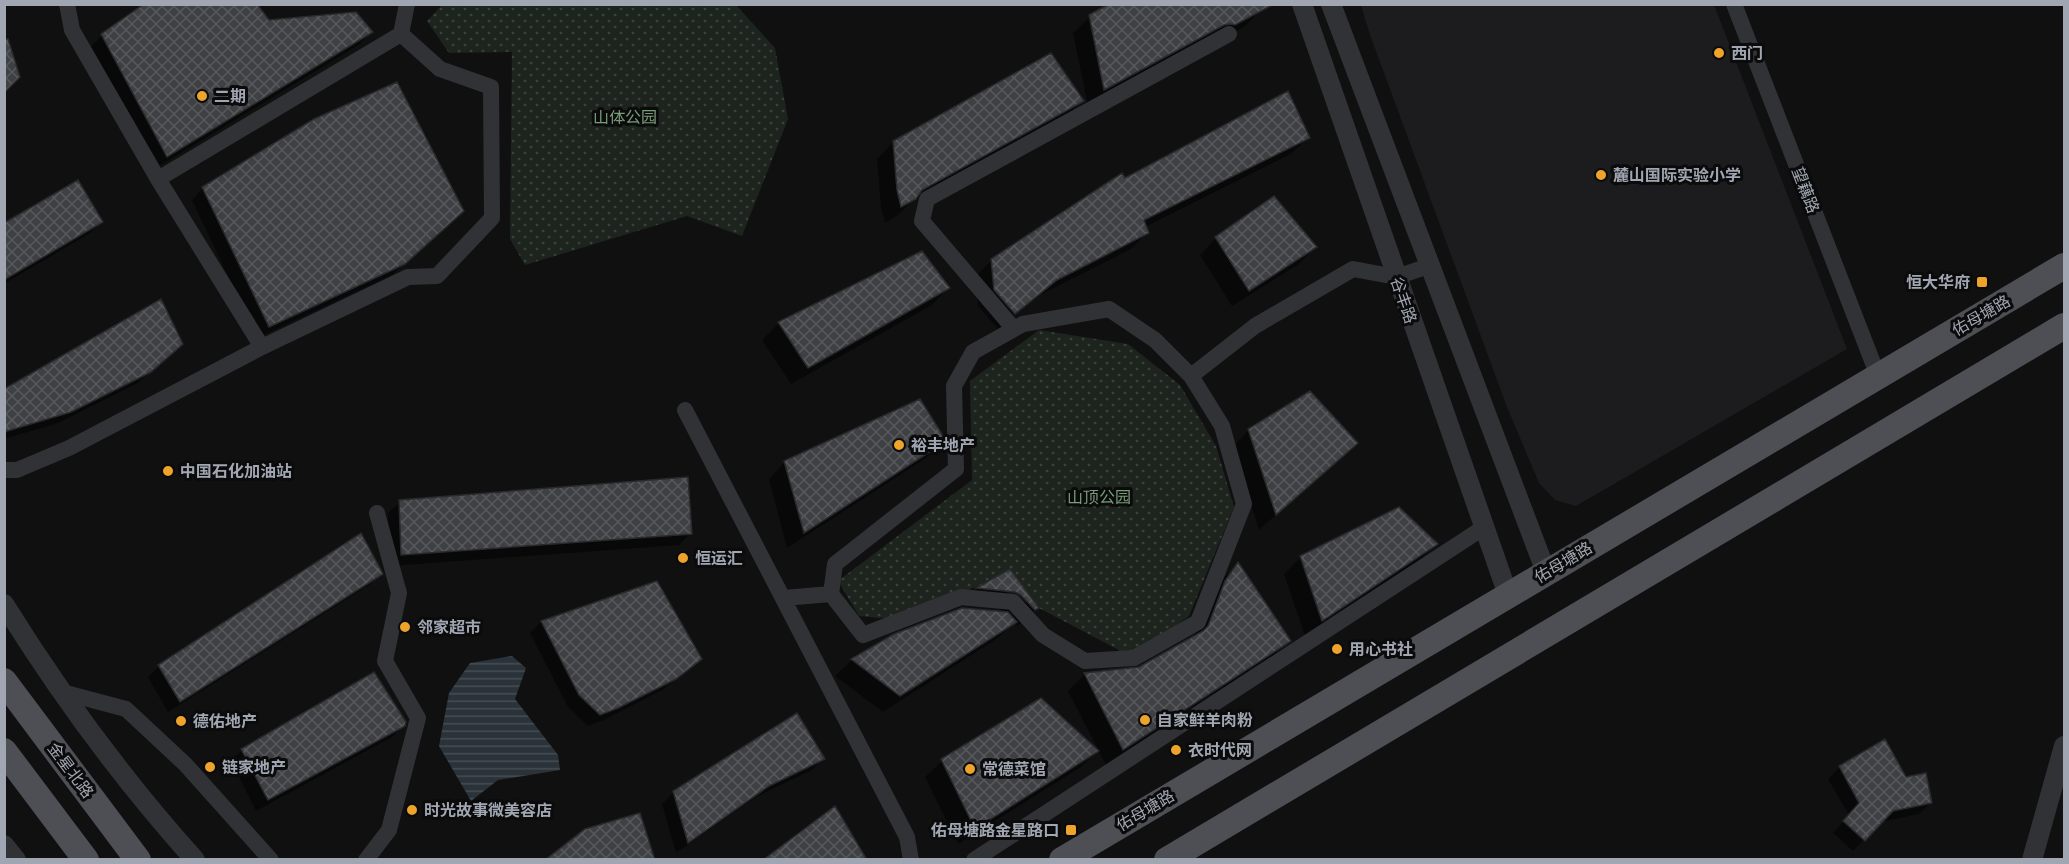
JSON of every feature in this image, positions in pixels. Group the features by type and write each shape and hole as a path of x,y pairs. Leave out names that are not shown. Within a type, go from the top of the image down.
{"main road":[{"name":"佑母塘路","path":"1062,860 2064,266"},
{"path":"1167,860 2064,326"},
{"name":"金星北路","path":"4,681 138,860"},
{"path":"4,751 86,860"}],"street":[{"path":"67,4 72,30 158,179 262,347"},
{"path":"158,179 401,34 407,4"},
{"name":"谷丰路","path":"1302,4 1508,595"},
{"path":"1331,4 1546,572"},
{"name":"望藕路","path":"1734,4 1878,376"},
{"path":"4,470 17,470 69,448 262,347 408,277 437,276 492,218 491,87 440,69 401,34"},
{"path":"1014,329 922,221 927,199 1229,34"},
{"path":"1191,376 1255,326 1353,269 1396,277 1429,266"},
{"path":"1109,309 1155,340 1191,376 1222,426 1244,504 1198,622 1134,658 1085,661 1042,635 1013,602 961,597 863,635 831,594 835,564 956,469 954,386 973,352 1014,329 1023,324 1109,309"},
{"path":"686,410 907,837 911,860"},
{"path":"366,860 389,830 417,718 385,661 399,593 377,513"},
{"path":"974,860 1483,528"},
{"path":"783,598 831,594"},
{"path":"4,604 40,661 154,815 195,860"},
{"path":"63,692 126,709 185,764 271,860"},
{"path":"2032,860 2064,746"},
{"path":"4,845 16,860"}],"shaded area":[{"name":"麓山国际实验小学","path":"1361,5 1714,5 1847,349 1576,506 1555,500 1539,483 1507,407"},
{"path":"512,656 526,668 515,699 558,755 560,770 498,780 471,801 439,746 449,693 470,663"}],"green space":[{"name":"山体公园","path":"443,4 736,5 775,48 788,119 742,236 687,216 525,265 510,239 512,52 449,53 427,21"},
{"name":"山顶公园","path":"1039,330 1128,344 1180,385 1216,446 1234,507 1189,616 1134,658 986,583 892,619 859,616 838,581 972,480 970,381"}],"building":[{"name":"二期","path":"144,4 257,4 269,20 356,12 373,32 167,157 101,34"},
{"path":"1109,4 1274,4 1235,25 1224,25 1104,90 1089,15"},
{"path":"4,39 8,39 20,77 4,93"},
{"path":"1051,53 1084,101 922,190 916,199 901,207 897,190 893,141"},
{"path":"397,82 464,211 405,264 269,327 202,187 314,119"},
{"path":"1288,91 1310,138 1144,220 1149,233 1057,280 1015,314 994,290 991,259 1122,173 1125,178"},
{"path":"78,180 103,222 4,280 4,223"},
{"path":"1274,196 1317,247 1249,291 1215,237"},
{"path":"922,251 950,288 808,368 778,322"},
{"path":"161,299 183,344 151,372 71,412 4,432 4,389"},
{"path":"1310,391 1358,443 1276,515 1248,429"},
{"path":"920,399 945,442 804,533 784,461"},
{"path":"688,477 692,534 401,555 399,500"},
{"path":"1399,507 1438,544 1322,621 1300,556"},
{"path":"361,533 383,574 180,702 158,665"},
{"path":"1238,562 1291,641 1123,750 1084,673 1139,667 1203,631 1208,626 1225,581"},
{"path":"1010,569 1039,608 1035,610 1015,592 976,588"},
{"path":"657,581 702,659 676,679 600,715 579,695 541,621"},
{"path":"962,608 1008,612 1017,622 900,696 851,659 894,634"},
{"path":"374,672 406,722 405,726 268,800 241,749"},
{"path":"1041,698 1099,751 975,829 941,759"},
{"path":"797,713 825,759 769,786 688,843 673,791"},
{"path":"1885,739 1906,777 1926,773 1932,803 1893,811 1865,841 1843,821 1859,803 1839,766"},
{"path":"835,806 867,860 763,860"},
{"path":"640,813 655,860 545,860 585,829"}],"place":[{"name":"西门","path":"1719,53"},
{"name":"二期","path":"202,96"},
{"name":"麓山国际实验小学","path":"1601,175"},
{"name":"恒大华府","path":"1982,282"},
{"name":"裕丰地产","path":"899,445"},
{"name":"中国石化加油站","path":"168,471"},
{"name":"恒运汇","path":"683,558"},
{"name":"邻家超市","path":"405,627"},
{"name":"用心书社","path":"1337,649"},
{"name":"自家鲜羊肉粉","path":"1145,720"},
{"name":"德佑地产","path":"181,721"},
{"name":"衣时代网","path":"1176,750"},
{"name":"链家地产","path":"210,767"},
{"name":"常德菜馆","path":"970,769"},
{"name":"时光故事微美容店","path":"412,810"},
{"name":"佑母塘路金星路口","path":"1071,830"}]}
